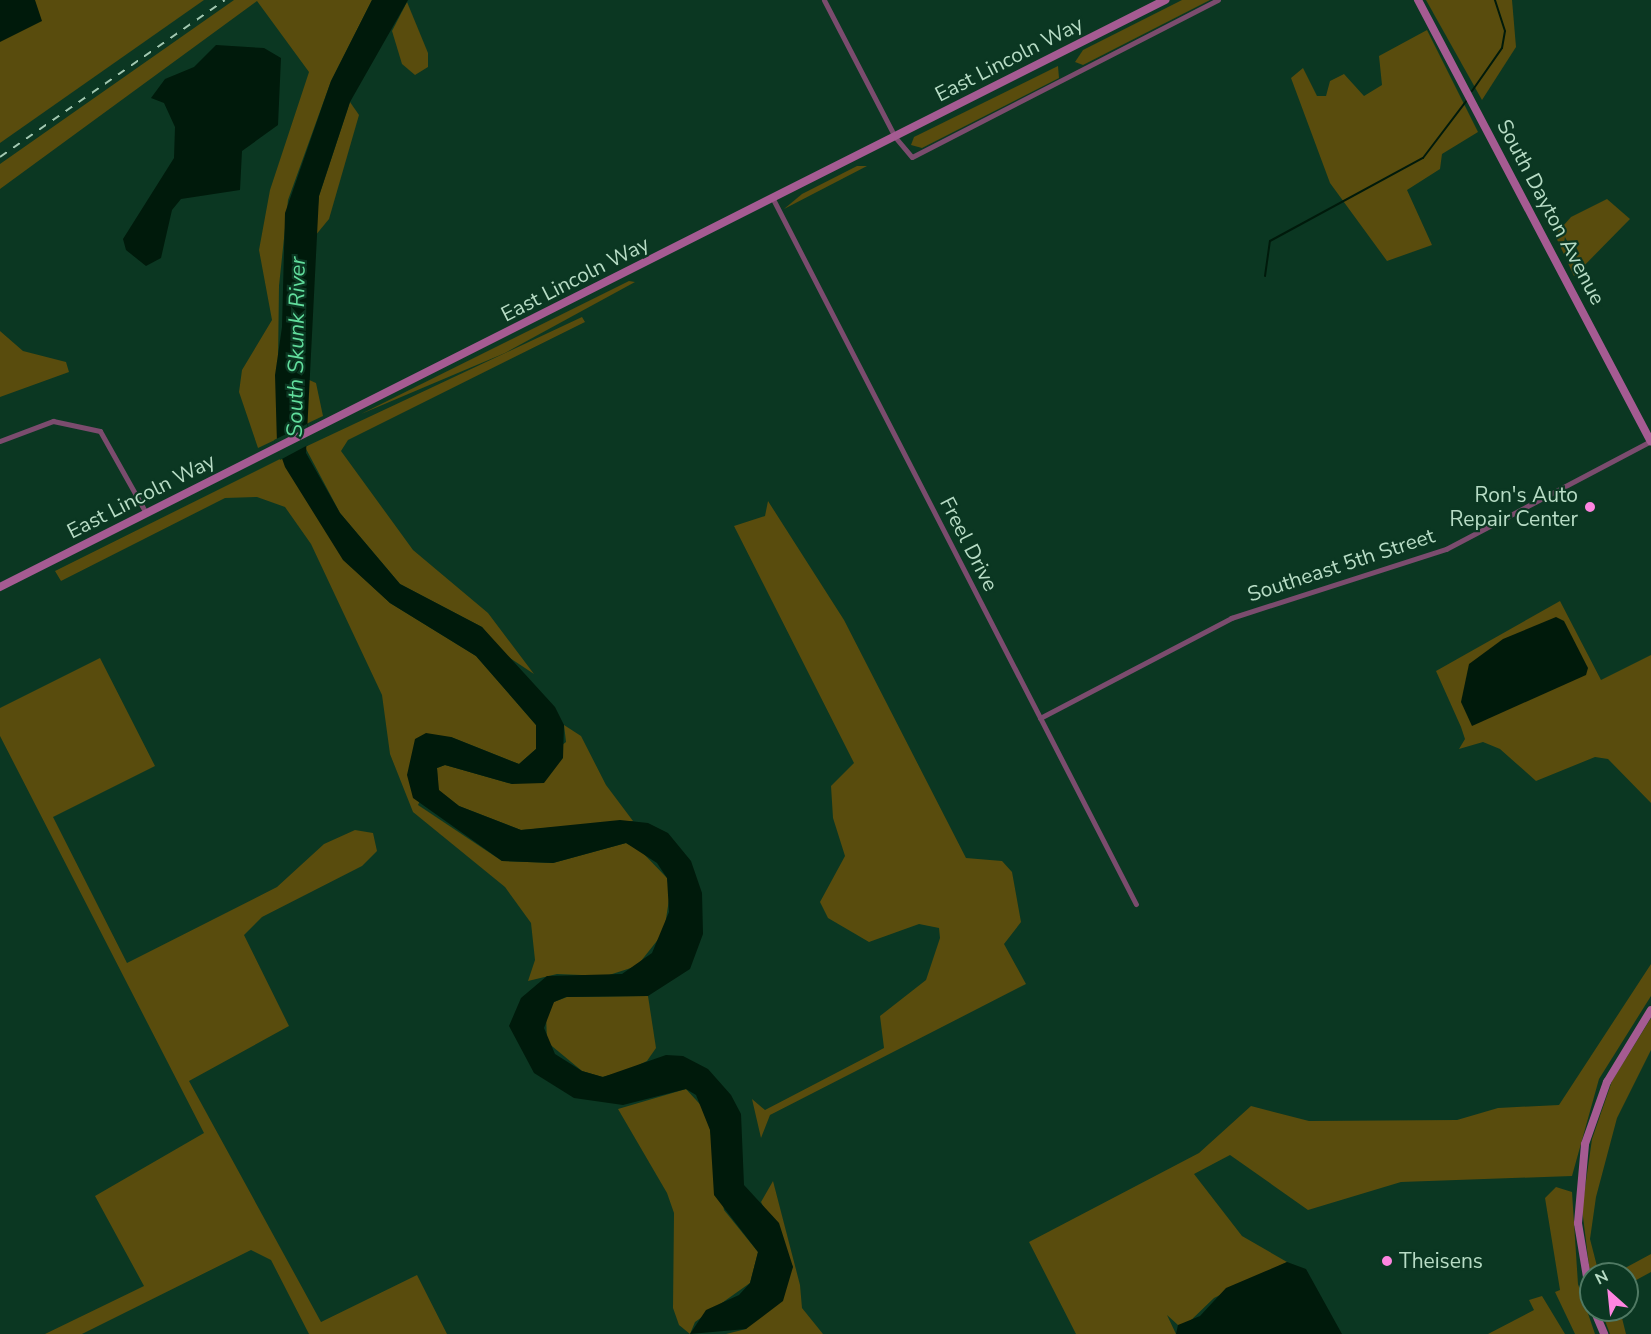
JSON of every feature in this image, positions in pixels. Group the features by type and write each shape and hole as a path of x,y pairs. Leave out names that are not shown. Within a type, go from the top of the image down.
{"main road":[{"name":"East Lincoln Way","path":"0,586 1165,0"},
{"name":"South Dayton Avenue","path":"1418,0 1651,441"},
{"path":"1585,1262 1578,1222 1585,1144 1607,1082 1651,1010"}],"street":[{"path":"824,0 895,137 910,156 916,156 1218,0"},
{"name":"Freel Drive","path":"773,199 1136,904"},
{"path":"0,441 53,421 100,431 146,513"},
{"name":"Southeast 5th Street","path":"1040,718 1231,618 1446,549 1651,441"}],"shaded area":[{"path":"0,0 204,0 0,143"},
{"path":"234,0 372,0 331,81 288,200 279,286 277,439 258,448 239,392 242,370 272,320 259,250 270,190 309,72 257,1 0,189 0,164"},
{"path":"1182,0 1210,0 1083,65 1075,62 1083,50"},
{"path":"1426,0 1512,0 1516,47 1482,100"},
{"path":"407,2 428,53 428,67 415,75 402,64 392,31"},
{"path":"1427,30 1478,132 1442,154 1440,169 1407,190 1432,245 1387,261 1330,183 1291,78 1303,68 1317,96 1326,96 1330,81 1344,74 1364,96 1382,85 1379,56"},
{"path":"1058,66 1059,78 922,148 911,145 914,137"},
{"path":"350,102 359,115 329,219 315,236 319,196"},
{"path":"857,166 867,166 784,209 802,194"},
{"path":"1607,199 1630,219 1574,276 1555,235 1571,217"},
{"path":"629,281 635,282 505,353 361,414"},
{"path":"582,317 585,322 348,440 341,451 413,550 488,613 534,674 504,654 482,627 400,584 340,513 305,447"},
{"path":"0,331 23,351 66,362 69,372 0,397"},
{"path":"307,379 316,383 323,416 304,425"},
{"path":"282,458 344,560 390,603 476,656 536,725 536,749 519,764 451,737 418,805 502,861 553,863 626,843 640,850 667,878 670,893 664,932 637,966 606,976 557,974 528,981 535,960 531,923 505,887 413,812 390,754 382,695 311,544 285,507 257,497 225,498 61,581 55,571"},
{"path":"768,501 844,620 966,858 1002,861 1012,872 1021,922 1004,944 1026,984 770,1115 761,1138 752,1099 765,1110 884,1048 880,1016 926,980 940,938 939,928 919,924 869,942 828,918 820,902 845,856 833,818 831,786 854,763 734,526 765,516"},
{"path":"1560,601 1601,680 1651,655 1651,803 1608,759 1595,757 1536,781 1500,749 1483,742 1459,749 1465,739 1436,671"},
{"path":"100,658 155,766 53,817 127,963 277,887 324,844 355,830 373,833 377,851 362,866 262,917 244,935 289,1026 189,1081 321,1322 417,1275 447,1334 309,1334 271,1260 251,1250 82,1334 45,1334 144,1286 95,1196 204,1133 0,736 0,708"},
{"path":"564,725 581,736 606,785 633,821 521,830 459,806 438,790 437,768 445,765 512,784 566,742"},
{"path":"1651,964 1651,996 1599,1079 1572,1176 1401,1182 1308,1210 1230,1155 1194,1174 1242,1236 1287,1262 1214,1298 1187,1324 1178,1325 1167,1315 1176,1334 1076,1334 1029,1242 1199,1153 1251,1106 1309,1121 1457,1120 1498,1108 1559,1105"},
{"path":"648,996 656,1048 647,1061 626,1071 602,1077 582,1071 547,1042 546,1014 554,1002 567,997"},
{"path":"1651,1018 1651,1050 1617,1118 1596,1197 1590,1239 1596,1262 1589,1262 1582,1209 1592,1139 1612,1081"},
{"path":"686,1089 707,1112 724,1210 758,1252 750,1283 695,1322 690,1334 679,1325 673,1308 674,1213 667,1193 618,1109"},
{"path":"773,1181 800,1285 802,1308 823,1334 726,1334 746,1329 793,1267 761,1202"},
{"path":"1556,1187 1572,1192 1579,1287 1579,1322 1591,1322 1595,1334 1575,1334 1555,1292 1560,1290 1545,1198"},
{"path":"1651,1254 1651,1272 1639,1278 1639,1262 1636,1262"},
{"path":"1542,1296 1565,1334 1488,1334 1534,1310 1529,1300"},
{"path":"1606,1322 1623,1322 1626,1334 1610,1334"}],"water":[{"path":"0,0 35,0 42,21 0,42"},
{"name":"South Skunk River","path":"372,0 408,0 350,102 319,196 306,453 340,513 400,584 482,627 555,707 564,725 563,758 544,783 512,784 445,765 437,768 439,790 459,806 521,830 620,820 648,823 668,833 691,861 702,893 703,934 690,969 648,996 566,997 554,1002 544,1028 555,1054 582,1071 603,1077 666,1055 683,1056 708,1069 731,1095 741,1114 744,1185 779,1223 793,1267 783,1301 746,1329 690,1334 706,1310 739,1295 750,1283 758,1252 714,1195 710,1130 696,1095 686,1089 623,1105 574,1098 534,1073 509,1026 521,998 547,976 622,974 652,953 669,912 667,878 657,863 626,843 553,863 502,861 413,798 407,775 415,739 426,733 451,737 519,764 536,749 536,725 476,656 390,603 343,560 285,467 277,444 275,375 282,327 285,213 331,81"},
{"path":"216,45 264,48 281,58 278,125 242,151 240,190 181,199 172,210 161,258 146,266 126,250 123,239 174,158 175,127 164,103 151,98 165,79 194,67"},
{"path":"1556,617 1564,621 1588,668 1586,675 1472,726 1461,702 1469,664 1503,639"},
{"path":"1287,1262 1306,1269 1342,1334 1176,1334 1178,1325 1200,1316 1226,1288"}],"pier":[{"path":"307,424 308,445 280,460 274,440"}],"waterway":[{"path":"1472,91 1502,48 1505,31 1495,0"},
{"path":"1265,276 1270,241 1423,158 1467,100"}],"railway":[{"path":"0,157 225,0"}],"place":[{"name":"Ron's Auto Repair Center","path":"1590,507"},
{"name":"Theisens","path":"1387,1261"}]}
